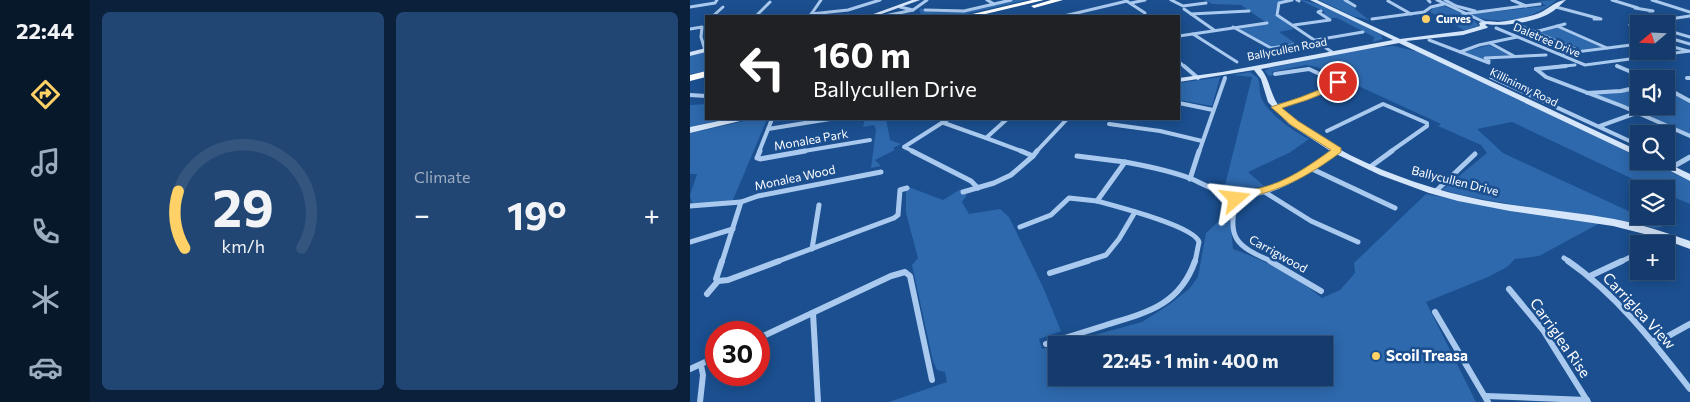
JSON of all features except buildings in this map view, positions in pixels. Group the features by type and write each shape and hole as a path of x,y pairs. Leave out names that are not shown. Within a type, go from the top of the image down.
{"highway":[{"path":"973,15 1041,0"},
{"path":"994,15 1060,0"},
{"path":"690,78 705,74"},
{"path":"690,83 705,80"}],"street":[{"path":"690,7 714,4 717,0"},
{"path":"811,15 821,0"},
{"path":"811,15 848,10 880,0"},
{"path":"874,15 917,0"},
{"path":"890,15 914,10 927,0"},
{"path":"987,0 994,4"},
{"path":"925,10 964,11 1010,0"},
{"path":"1068,15 1126,0 1147,15"},
{"path":"1131,3 1145,0"},
{"path":"1171,0 1183,6 1206,3"},
{"path":"1292,0 1279,2 1277,15 1332,52"},
{"name":"Killininny Road","path":"1313,0 1630,150"},
{"path":"1346,0 1355,6"},
{"path":"1437,0 1484,24 1496,26 1546,14 1563,0"},
{"path":"1445,0 1456,6 1475,11"},
{"path":"1512,0 1526,6"},
{"path":"1612,0 1621,1 1638,8 1653,10 1650,11"},
{"path":"1652,0 1690,12"},
{"path":"1388,1 1411,14"},
{"path":"757,15 770,2"},
{"path":"1372,19 1427,11 1431,7 1444,4"},
{"path":"1463,14 1540,4"},
{"path":"900,7 914,10"},
{"path":"1556,7 1601,19 1594,20"},
{"path":"715,15 722,8"},
{"path":"1632,9 1638,8"},
{"path":"1184,9 1214,30"},
{"path":"1191,14 1249,11"},
{"path":"1321,11 1318,12 1330,20"},
{"path":"1675,18 1690,16"},
{"path":"1293,26 1337,19"},
{"path":"1180,36 1267,23"},
{"path":"690,29 702,27 705,24"},
{"path":"1380,44 1387,38 1385,33 1419,38 1463,33 1484,24"},
{"path":"1534,32 1564,24"},
{"name":"Daletree Drive","path":"1496,26 1558,55 1589,65 1690,51"},
{"path":"1557,26 1608,48"},
{"path":"690,54 705,50 701,37 702,27"},
{"path":"1233,27 1271,48 1293,44"},
{"path":"1523,28 1575,49"},
{"path":"1315,40 1363,32"},
{"path":"1675,33 1690,37"},
{"path":"1193,34 1238,62"},
{"path":"701,37 705,36"},
{"path":"1460,52 1518,37"},
{"path":"1419,38 1413,42 1421,50"},
{"name":"Ballycullen Road","path":"1180,80 1419,38"},
{"path":"1429,40 1489,62 1485,58 1546,55"},
{"path":"1675,40 1690,44"},
{"path":"1490,43 1516,57"},
{"path":"1380,44 1405,46 1421,50"},
{"path":"1558,55 1630,45"},
{"path":"1675,47 1690,51"},
{"path":"1680,53 1690,57"},
{"path":"1180,63 1198,78"},
{"path":"1575,65 1536,69 1546,76 1586,94 1630,110"},
{"path":"1617,66 1630,71"},
{"name":"Ballycullen Drive","path":"1255,68 1264,77 1268,94 1275,107 1294,123 1337,150 1370,167 1436,192 1498,205 1616,222 1690,245"},
{"path":"1275,74 1309,69 1339,83 1304,99 1275,107"},
{"path":"1491,77 1630,141"},
{"path":"1190,179 1225,78"},
{"path":"1586,94 1630,89"},
{"path":"1675,93 1690,101"},
{"path":"690,94 705,96"},
{"path":"1180,103 1213,110"},
{"path":"1327,131 1383,104 1427,123 1427,126 1370,167"},
{"path":"1599,126 1631,115"},
{"path":"1642,115 1690,136"},
{"path":"690,130 733,120"},
{"name":"Monalea Park","path":"772,120 757,158 870,140"},
{"name":"Monalea Park","path":"768,129 824,120"},
{"path":"986,138 1006,120"},
{"path":"963,192 1011,175 1034,156 1066,120"},
{"path":"978,188 971,182 904,148 904,145 946,121 1034,156"},
{"path":"1109,124 1160,131 1202,141"},
{"path":"1077,156 1152,167 1236,195 1263,191 1291,180 1312,169 1337,150"},
{"path":"1436,192 1475,154"},
{"path":"1676,165 1690,157"},
{"path":"1097,202 1125,162"},
{"path":"1312,169 1395,208"},
{"path":"1674,170 1690,178"},
{"name":"Monalea Wood","path":"707,294 718,281 716,277 742,202 758,196 881,172"},
{"path":"718,281 728,280 898,215 900,190 907,188"},
{"path":"1263,191 1311,221 1358,242"},
{"name":"Carrigwood","path":"1236,195 1234,225 1238,242 1244,248 1280,265 1321,291"},
{"path":"1020,227 1051,215 1069,198 1097,202 1150,216 1198,237 1200,242 1194,269 1183,288 1166,303 1150,311 1046,344"},
{"path":"690,206 742,202"},
{"path":"812,249 819,205"},
{"path":"1050,273 1106,255 1119,239 1134,212"},
{"path":"690,242 733,229"},
{"path":"1590,276 1630,257"},
{"name":"Carriglea View","path":"1564,258 1590,276 1652,341 1690,389"},
{"path":"770,333 900,272 908,274 910,276 932,380"},
{"name":"Carriglea Rise","path":"1509,289 1543,330 1588,401"},
{"path":"1435,312 1487,399 1588,401"},
{"path":"813,313 818,402"},
{"path":"1652,341 1661,340 1690,324"},
{"path":"690,369 705,363"},
{"path":"700,402 703,375 701,365"}],"shaded area":[{"path":"1013,0 1027,0 961,15 918,15 921,13 919,10 921,8 927,11 950,12"},
{"path":"1205,0 1285,0 1278,3 1275,14 1294,29 1279,32 1295,43 1271,47 1239,29 1268,24 1241,5 1212,4"},
{"path":"1300,0 1317,4 1340,14 1381,35 1383,39 1373,42 1374,37 1337,18 1330,18 1323,14 1325,12"},
{"path":"1319,0 1344,0 1369,20 1353,16"},
{"path":"1557,0 1538,12 1505,21 1482,19 1471,15 1546,6 1540,1"},
{"path":"1444,6 1469,17 1479,26 1464,30 1430,12 1433,8"},
{"path":"1556,28 1602,47 1579,50 1576,49 1580,48 1539,33"},
{"path":"1489,45 1510,55 1482,57 1486,61 1464,52"},
{"path":"1394,46 1419,52 1630,153 1630,170 1667,170 1690,181 1690,204 1675,198 1675,180 1635,180 1512,122 1477,129 1503,153 1630,212 1630,222 1495,202 1442,190 1487,153 1481,145 1438,126 1441,124 1317,67 1306,65 1272,72 1273,75 1269,76 1265,71 1269,68 1379,47"},
{"path":"705,52 705,71 690,74 690,56"},
{"path":"1250,72 1258,78 1261,97 1269,109 1289,127 1309,139 1289,153 1248,172 1264,186 1244,190 1224,189 1252,77 1232,75"},
{"path":"1220,77 1212,106 1180,100 1180,83"},
{"path":"1630,90 1630,109 1593,93"},
{"path":"1675,95 1690,103 1690,135 1675,129 1675,125 1667,125 1644,115 1675,115"},
{"path":"705,104 705,120 721,120 690,127 690,105"},
{"path":"749,120 767,120 733,200 711,204 692,203 690,195 697,174 690,174 690,133"},
{"path":"865,120 886,120 890,140 901,144 893,148 895,150 875,160 881,166 871,168 876,130 874,125 863,127"},
{"path":"906,186 943,200 961,189 967,195 962,202 969,214 1000,209 1009,217 1043,287 1061,331 1039,339 1042,349 1048,347 1048,386 1333,386 1333,336 1091,336 1142,322 1189,289 1198,277 1206,233 1218,222 1225,198 1233,200 1231,227 1233,249 1280,269 1322,298 1340,290 1355,273 1354,263 1426,194 1515,211 1602,222 1539,256 1515,259 1507,267 1488,277 1426,302 1476,402 889,402 947,382 945,372 937,370 933,361 912,265 918,258 906,213"},
{"path":"1641,225 1659,225 1663,227 1654,228"}],"place":[{"name":"Curves","path":"1426,19"},
{"name":"Scoil Treasa","path":"1376,356"}],"route":[{"path":"1236,199 1236,195 1263,191 1291,180 1312,169 1337,150 1294,123 1275,107 1304,99 1339,84 1338,82"}]}
